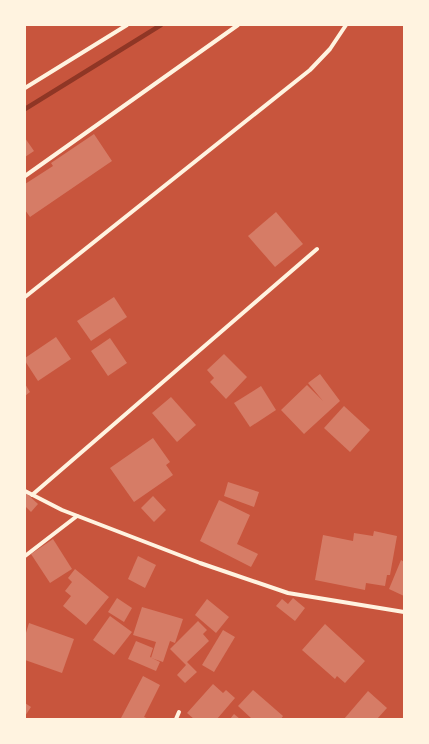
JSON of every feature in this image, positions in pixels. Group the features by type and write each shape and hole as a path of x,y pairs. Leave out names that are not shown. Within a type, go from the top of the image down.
{"street":[{"path":"25,88 128,25"},
{"path":"25,176 238,25"},
{"path":"25,298 310,70 330,50 346,25"},
{"path":"32,495 317,249"},
{"path":"25,491 77,516 288,593 404,612"},
{"path":"25,556 77,516"},
{"path":"176,719 179,712"}],"building":[{"path":"94,134 112,161 30,217 25,210 25,184 53,166 51,163"},
{"path":"25,138 34,151 25,157"},
{"path":"276,212 303,244 275,267 248,236"},
{"path":"114,297 127,317 91,341 77,321"},
{"path":"56,337 71,359 38,381 25,361 25,358"},
{"path":"110,338 127,363 108,376 91,351"},
{"path":"224,354 247,377 226,399 210,382 214,378 207,370"},
{"path":"320,374 340,401 304,434 281,410 307,385 323,401 308,383"},
{"path":"25,384 30,392 25,396"},
{"path":"261,386 276,410 250,427 234,403"},
{"path":"171,397 196,425 177,442 152,413"},
{"path":"344,406 370,430 350,452 324,428"},
{"path":"153,438 170,462 166,465 173,475 134,502 110,468"},
{"path":"228,482 259,492 254,507 224,496"},
{"path":"25,492 38,504 31,512 25,506"},
{"path":"153,496 166,510 154,522 141,508"},
{"path":"219,500 250,515 237,544 258,554 251,567 200,541"},
{"path":"374,531 397,536 390,575 387,575 385,586 366,583 365,590 315,580 323,535 353,541 354,533 373,536"},
{"path":"53,539 72,569 50,583 31,554"},
{"path":"138,556 156,565 145,588 128,579"},
{"path":"401,560 404,562 404,596 389,589"},
{"path":"75,569 109,597 86,625 63,606 71,596 65,591 72,582 68,578"},
{"path":"117,598 132,608 124,622 108,612"},
{"path":"293,598 305,608 295,621 276,606 282,599 288,604"},
{"path":"207,599 229,617 216,633 195,615"},
{"path":"142,607 183,619 175,643 170,641 163,662 151,658 156,642 133,635"},
{"path":"110,616 132,632 114,655 93,640"},
{"path":"198,621 207,630 203,634 209,641 187,662 197,672 185,683 177,675 186,665 170,649"},
{"path":"29,623 74,639 62,673 25,660 25,636"},
{"path":"325,624 365,661 345,683 337,676 335,679 302,650"},
{"path":"223,630 235,637 214,672 202,665"},
{"path":"136,641 153,648 150,657 160,662 156,671 128,659"},
{"path":"143,676 160,685 144,717 149,719 123,719 121,718"},
{"path":"213,684 223,693 226,690 235,698 217,719 194,719 187,713"},
{"path":"253,690 283,716 281,719 252,719 238,706"},
{"path":"368,691 387,708 377,719 344,719"},
{"path":"25,703 31,707 25,716"},
{"path":"234,714 240,719 230,719"}],"waterway":[{"path":"25,109 161,25"}]}
